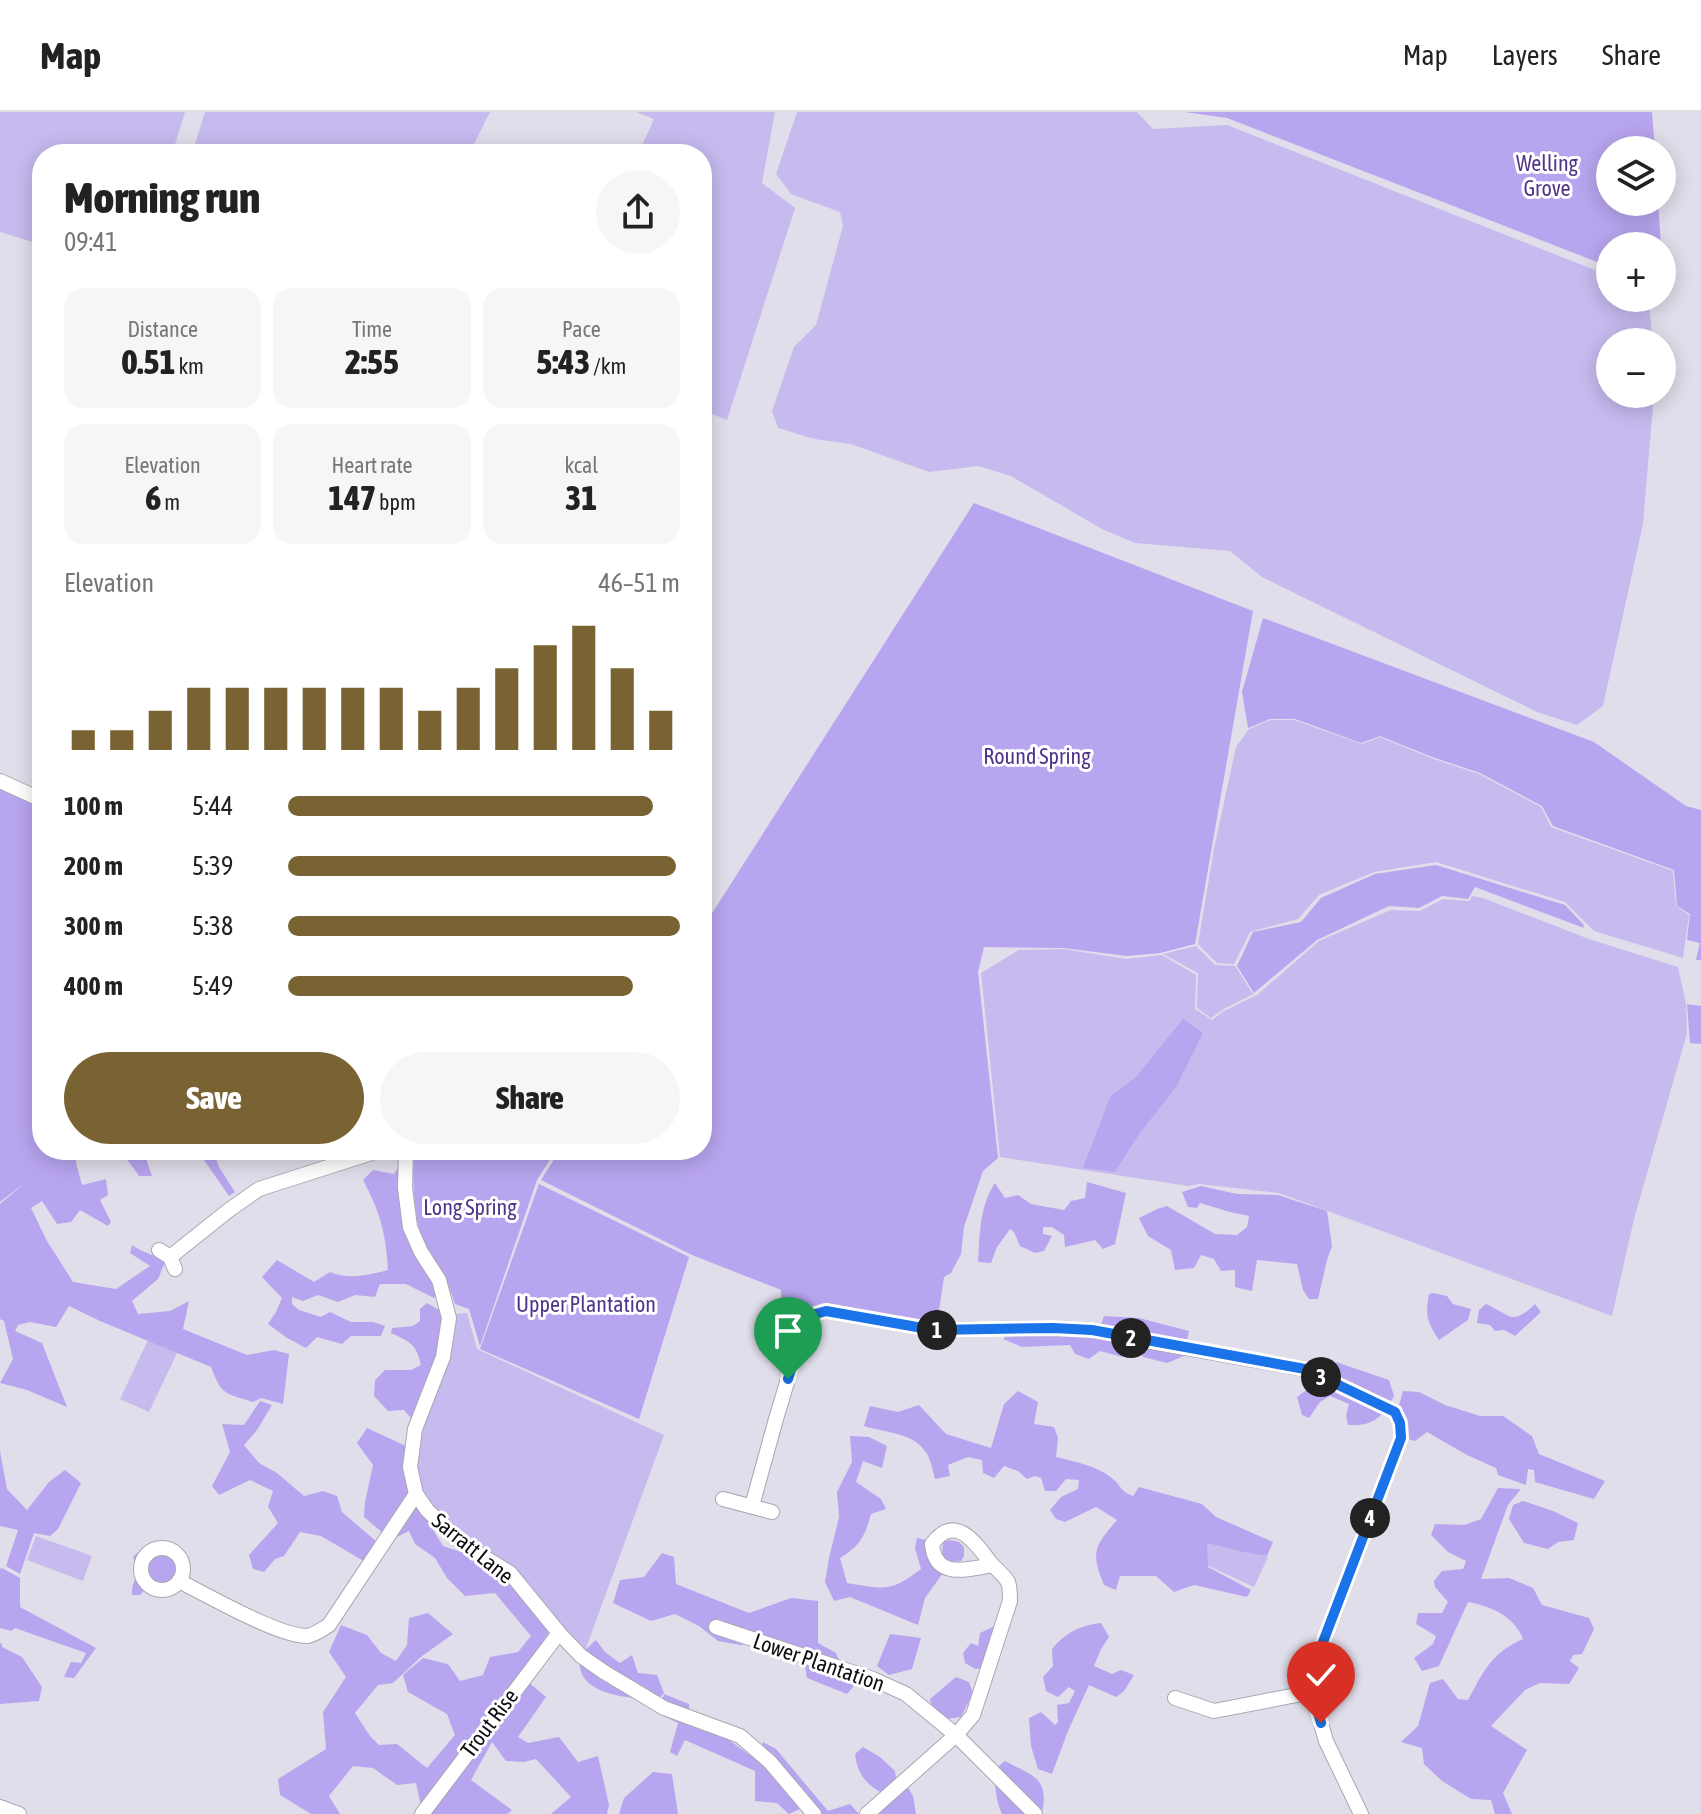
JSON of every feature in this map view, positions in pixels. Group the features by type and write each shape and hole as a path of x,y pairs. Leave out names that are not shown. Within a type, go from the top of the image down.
{"street":[{"path":"0,781 32,795"},
{"path":"168,1259 259,1189 350,1160"},
{"name":"Sarratt Lane","path":"406,1160 405,1188 410,1227 439,1280 449,1318 443,1357 415,1429 410,1467 416,1494 427,1510 463,1544 510,1573 581,1656 664,1708 740,1736 770,1762 814,1814"},
{"path":"752,1506 804,1326 812,1315 826,1311 934,1330 1092,1330 1305,1369 1395,1412 1401,1438 1318,1655 1312,1692 1326,1741 1361,1814"},
{"path":"179,1581 265,1623 294,1635 311,1636 329,1625 416,1494"},
{"path":"723,1499 772,1512"},
{"path":"867,1814 956,1735 973,1715 1010,1601 1007,1581 992,1565"},
{"name":"Lower Plantation","path":"716,1627 873,1679 906,1694 956,1735 1035,1814"},
{"name":"Trout Rise","path":"422,1814 559,1633"},
{"path":"1175,1698 1214,1711 1312,1692"},
{"path":"0,1807 19,1814"}],"shaded area":[{"path":"0,112 185,112 175,144 32,144 32,242 0,232"},
{"path":"205,112 490,112 474,144 195,144"},
{"path":"636,112 775,112 762,183 795,208 727,420 712,414 712,144 643,144 654,119"},
{"path":"797,112 1137,112 1153,129 1227,125 1596,270 1596,312 1650,312 1651,328 1596,328 1596,408 1653,408 1643,524 1603,706 1577,725 1537,712 1262,577 1230,551 1135,543 1102,529 1011,476 978,466 929,472 851,444 814,439 778,428 772,411 794,347 816,325 843,226 840,212 791,194 776,174"},
{"path":"1270,720 1294,720 1362,744 1380,737 1479,774 1541,807 1551,827 1673,871 1676,906 1689,915 1683,958 1594,931 1565,902 1436,862 1374,872 1319,895 1298,919 1250,932 1234,964 1217,963 1198,944 1236,747 1249,729"},
{"path":"1472,896 1589,939 1678,967 1686,1004 1687,1033 1634,1219 1612,1316 1279,1193 1199,1184 1188,1186 1000,1157 981,973 1019,950 1063,949 1126,959 1162,955 1196,975 1195,1009 1212,1020 1257,995 1319,941 1391,910 1420,911 1443,899 1469,901"},
{"path":"1196,946 1215,965 1235,966 1253,994 1211,1018 1197,1008 1198,973 1163,954"},
{"path":"467,1313 477,1349 664,1435 585,1651 432,1508 423,1492 417,1465 419,1431 449,1358 455,1314"},
{"path":"148,1340 177,1353 149,1412 120,1399"},
{"path":"1210,1533 1268,1557 1254,1587 1196,1560"},
{"path":"36,1536 92,1556 83,1581 27,1560"}],"green space":[{"name":"Welling Grove","path":"1185,112 1652,112 1654,136 1596,136 1596,216 1659,216 1660,232 1596,232 1596,262 1227,118"},
{"name":"Round Spring","path":"974,503 1253,611 1195,944 1160,953 1127,956 1063,948 984,947 978,972 998,1158 983,1171 964,1227 961,1254 951,1273 944,1277 937,1324 809,1310 798,1313 781,1304 781,1290 692,1255 541,1180 554,1160 712,1160 712,913"},
{"path":"1263,618 1594,742 1686,806 1701,810 1701,960 1696,960 1700,943 1687,940 1690,914 1677,906 1674,870 1553,826 1542,806 1480,773 1380,736 1361,743 1295,719 1270,719 1248,728 1242,692"},
{"path":"0,779 32,790 32,1160 76,1160 82,1185 106,1179 108,1195 100,1200 111,1222 108,1226 80,1210 71,1222 57,1224 42,1201 31,1208 73,1282 116,1289 150,1266 130,1253 132,1245 165,1262 158,1279 132,1301 138,1314 170,1311 189,1301 183,1329 247,1355 274,1350 289,1354 283,1404 261,1398 253,1402 230,1395 218,1383 211,1367 69,1306 56,1327 30,1322 18,1325 15,1331 42,1343 67,1407 27,1390 0,1383 13,1359 4,1321 0,1319 0,1204 27,1181 0,1202"},
{"path":"1436,865 1565,905 1584,928 1475,887 1468,899 1442,896 1419,908 1389,906 1317,940 1254,993 1237,966 1253,932 1301,922 1321,898 1375,874"},
{"path":"1687,1004 1701,1006 1701,1044 1690,1043"},
{"path":"1183,1019 1203,1033 1176,1087 1139,1134 1115,1172 1083,1168 1110,1097 1136,1077"},
{"path":"127,1160 146,1160 152,1176 139,1176"},
{"path":"204,1160 217,1160 235,1192 229,1196"},
{"name":"Long Spring","path":"415,1160 550,1160 537,1180 480,1346 469,1309 455,1304 445,1276 434,1298 406,1284 380,1284 375,1297 355,1295 338,1302 318,1295 303,1301 292,1297 292,1304 299,1310 321,1317 330,1312 351,1322 373,1322 385,1326 381,1336 351,1336 342,1344 317,1337 306,1348 268,1324 282,1298 262,1277 277,1260 314,1282 330,1272 351,1276 388,1270 381,1223 363,1180 373,1170 394,1174 403,1161 420,1232"},
{"path":"1087,1182 1126,1193 1115,1244 1103,1249 1095,1240 1065,1247 1064,1235 1052,1227 1043,1227 1043,1234 1052,1236 1044,1251 1035,1253 1020,1246 1010,1229 997,1247 991,1263 978,1262 983,1211 995,1183 1005,1198 1018,1195 1031,1204 1064,1210 1071,1201 1085,1198"},
{"name":"Upper Plantation","path":"539,1184 689,1257 639,1419 480,1349"},
{"path":"1201,1186 1237,1194 1278,1195 1327,1211 1332,1246 1318,1299 1309,1299 1303,1290 1297,1264 1257,1260 1252,1291 1235,1287 1235,1270 1221,1271 1214,1259 1201,1255 1194,1268 1175,1270 1171,1250 1148,1236 1139,1218 1167,1206 1215,1234 1237,1235 1247,1227 1249,1216 1200,1203 1197,1208 1188,1207 1182,1192"},
{"path":"1429,1294 1447,1296 1453,1304 1471,1309 1468,1320 1439,1340 1427,1313"},
{"path":"427,1303 441,1311 451,1323 420,1429 404,1410 388,1411 374,1396 375,1380 385,1370 411,1370 421,1365 411,1344 391,1333 392,1328 413,1326 420,1321 420,1309"},
{"path":"1486,1304 1512,1317 1521,1315 1535,1304 1541,1312 1515,1336 1477,1323 1479,1310"},
{"path":"1104,1316 1139,1318 1189,1331 1184,1356 1167,1363 1143,1357 1141,1348 1131,1347 1122,1357 1100,1351 1089,1359 1075,1354 1070,1345 1022,1347 1003,1339 1018,1326 1097,1336"},
{"path":"1336,1362 1389,1380 1394,1396 1376,1419 1365,1424 1348,1425 1346,1416 1349,1404 1330,1396 1320,1402 1309,1418 1302,1415 1297,1397 1327,1375"},
{"path":"1018,1391 1038,1402 1034,1424 1054,1427 1058,1438 1056,1457 1101,1471 1133,1496 1139,1487 1202,1504 1216,1517 1273,1542 1267,1556 1207,1543 1208,1567 1251,1590 1247,1597 1194,1585 1174,1592 1156,1576 1120,1576 1116,1590 1104,1585 1097,1564 1097,1550 1117,1520 1096,1507 1065,1522 1056,1519 1050,1510 1061,1497 1078,1489 1079,1480 1066,1479 1056,1491 1045,1491 1041,1478 1035,1476 1027,1479 1018,1471 1004,1466 994,1478 983,1473 982,1460 968,1457 948,1465 950,1476 935,1479 927,1454 915,1441 864,1426 870,1406 898,1412 919,1405 946,1434 991,1448 1004,1404"},
{"path":"1403,1391 1419,1392 1445,1405 1480,1416 1503,1416 1532,1436 1539,1454 1605,1481 1594,1499 1535,1482 1534,1470 1528,1469 1526,1485 1498,1475 1496,1468 1427,1432 1415,1441 1408,1439 1398,1409"},
{"path":"260,1401 272,1405 244,1445 259,1463 277,1473 304,1496 323,1491 337,1496 342,1512 384,1548 372,1566 321,1536 300,1532 284,1556 275,1559 264,1572 253,1569 249,1555 278,1523 268,1507 273,1491 250,1480 219,1495 212,1486 230,1452 222,1424 244,1425"},
{"path":"367,1428 410,1448 418,1505 443,1546 479,1558 505,1578 551,1629 521,1676 546,1697 518,1737 528,1743 559,1737 578,1762 598,1756 609,1805 607,1814 551,1814 571,1797 536,1759 506,1761 492,1742 471,1780 512,1810 507,1814 428,1814 420,1802 416,1783 397,1785 373,1768 353,1766 329,1796 340,1814 311,1814 280,1795 278,1779 326,1749 323,1712 346,1677 329,1652 341,1625 367,1635 381,1653 396,1661 407,1645 409,1618 428,1613 453,1634 422,1656 393,1683 378,1685 355,1713 379,1745 397,1744 427,1768 455,1735 447,1714 408,1692 403,1675 423,1658 448,1664 460,1681 483,1675 490,1657 518,1652 531,1636 495,1593 465,1596 447,1578 435,1558 415,1544 409,1531 391,1540 364,1517 373,1465 357,1443"},
{"path":"850,1436 869,1437 887,1446 882,1468 863,1461 856,1482 881,1499 886,1509 871,1514 861,1540 840,1558 847,1583 878,1588 902,1582 921,1569 915,1548 917,1538 930,1541 943,1573 925,1598 918,1625 850,1597 834,1601 825,1582 839,1517 837,1492 852,1462"},
{"path":"0,1451 7,1489 27,1510 49,1482 65,1470 81,1483 58,1529 50,1536 34,1533 20,1574 6,1566 18,1530 0,1526"},
{"path":"1498,1488 1521,1489 1508,1505 1481,1579 1509,1578 1533,1588 1542,1605 1589,1618 1594,1629 1582,1654 1573,1655 1570,1661 1579,1668 1569,1684 1540,1683 1525,1690 1491,1726 1527,1750 1503,1793 1512,1814 1495,1814 1491,1800 1471,1799 1442,1781 1424,1764 1422,1748 1401,1742 1418,1726 1430,1683 1443,1679 1458,1699 1468,1700 1495,1657 1523,1639 1514,1624 1501,1613 1468,1602 1439,1666 1422,1671 1414,1658 1433,1644 1436,1636 1416,1624 1418,1613 1442,1613 1448,1602 1435,1587 1434,1581 1442,1571 1463,1569 1466,1561 1448,1552 1431,1535 1435,1524 1464,1525 1481,1519"},
{"path":"1523,1501 1578,1523 1574,1540 1558,1542 1548,1549 1524,1543 1509,1519 1513,1505"},
{"path":"950,1540 964,1547 961,1561 950,1561 942,1556 943,1542"},
{"path":"145,1546 172,1556 178,1565 176,1573 172,1584 162,1587 151,1583 140,1595 132,1595 137,1574 133,1557"},
{"path":"662,1553 674,1557 676,1584 749,1613 791,1598 818,1601 818,1643 836,1653 844,1672 860,1679 847,1694 807,1678 804,1660 753,1644 718,1641 699,1626 675,1614 651,1621 613,1603 620,1580 644,1577"},
{"path":"2,1568 20,1578 20,1607 96,1648 74,1678 64,1677 71,1662 81,1663 86,1653 15,1628 11,1631 0,1628"},
{"path":"1101,1623 1109,1637 1094,1666 1112,1674 1121,1670 1134,1675 1116,1697 1089,1685 1052,1774 1038,1769 1031,1746 1029,1718 1041,1712 1055,1725 1058,1722 1057,1705 1069,1703 1075,1691 1069,1687 1058,1697 1046,1691 1043,1677 1053,1666 1052,1649 1074,1631"},
{"path":"997,1625 986,1668 975,1669 965,1663 963,1653 971,1643 978,1646 980,1633"},
{"path":"890,1634 921,1638 912,1669 889,1675 877,1666"},
{"path":"596,1640 605,1652 620,1663 632,1655 638,1673 657,1675 664,1693 657,1700 627,1697 606,1692 589,1683 582,1674 578,1656"},
{"path":"2,1643 2,1647 22,1657 42,1687 39,1701 0,1704"},
{"path":"956,1677 969,1682 973,1693 961,1717 946,1719 932,1709 930,1699"},
{"path":"664,1694 689,1704 690,1722 725,1737 759,1762 763,1742 776,1749 828,1811 850,1804 859,1814 819,1814 802,1808 789,1814 777,1803 755,1801 755,1771 685,1740 677,1756 670,1752 678,1723 658,1713"},
{"path":"863,1747 895,1771 897,1785 885,1795 868,1783 858,1768 855,1754"},
{"path":"1005,1761 1040,1783 1043,1809 1033,1814 1002,1814 995,1786 995,1769"},
{"path":"653,1772 672,1774 678,1814 619,1814 624,1798"},
{"path":"907,1786 913,1796 916,1814 876,1814"}],"route":[{"path":"788,1379 804,1326 812,1315 826,1311 934,1330 1092,1330 1267,1361 1305,1369 1395,1412 1401,1438 1318,1655 1312,1692 1321,1723"}]}
